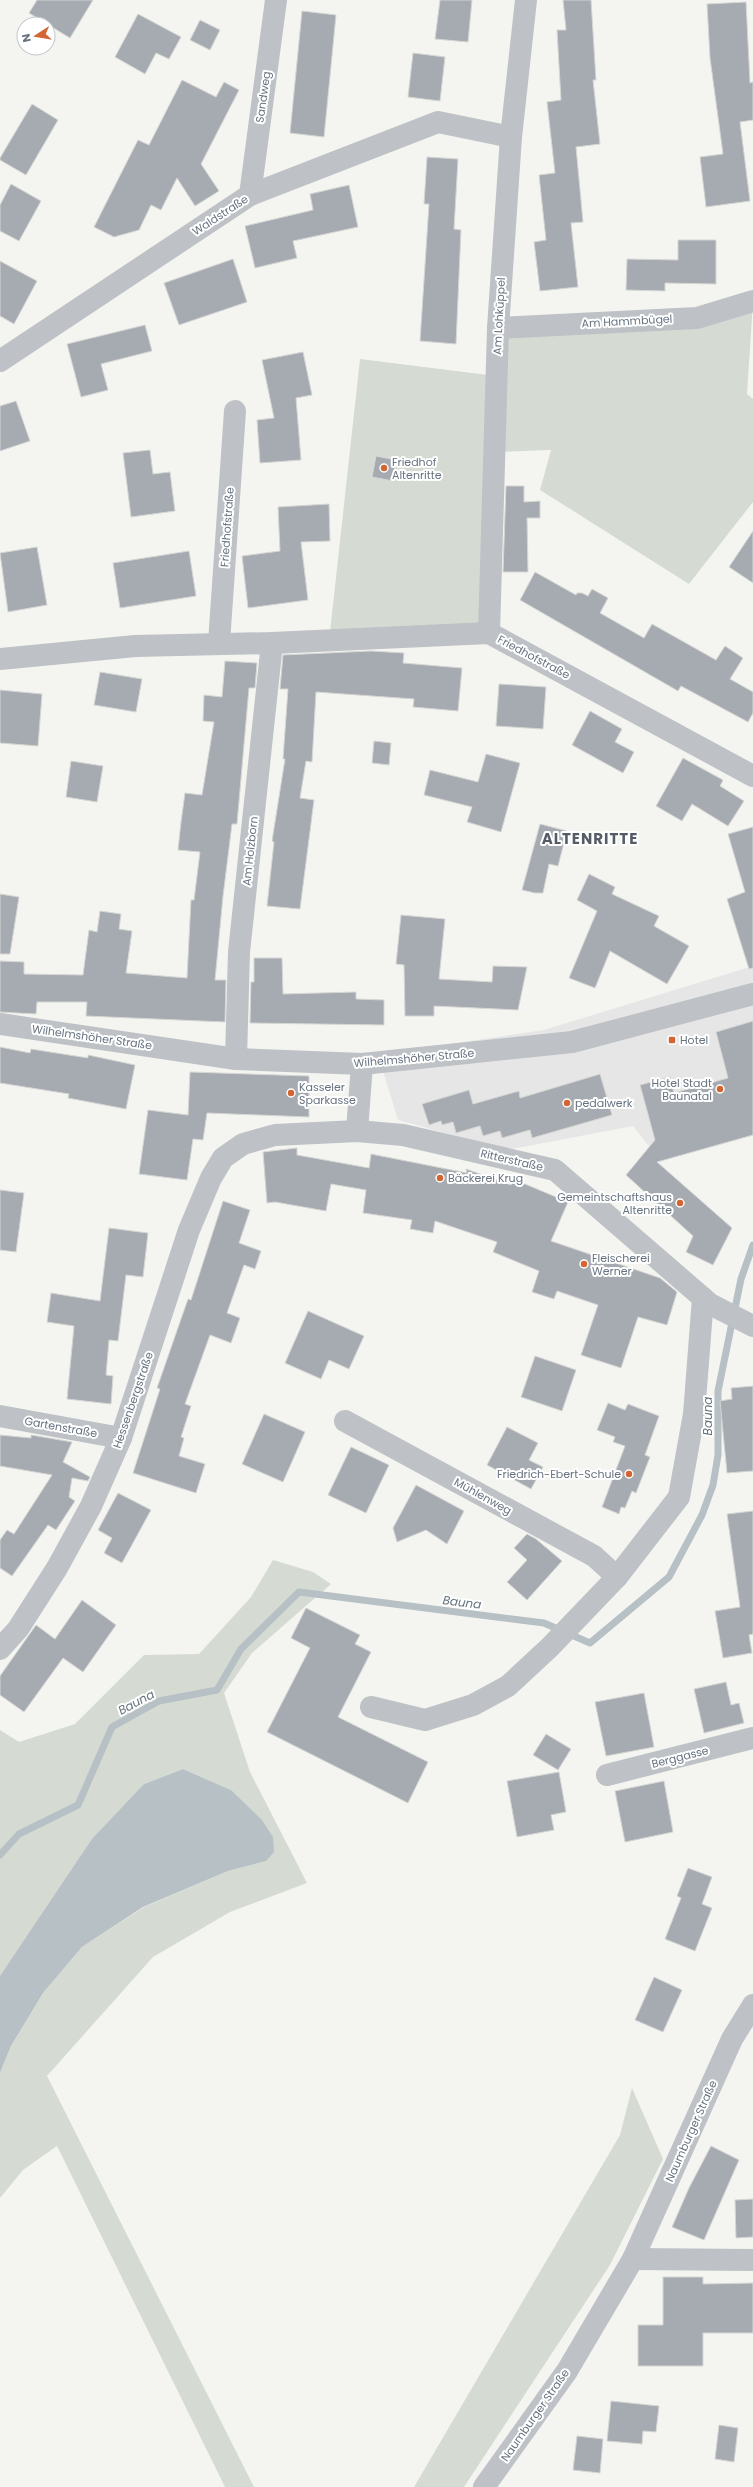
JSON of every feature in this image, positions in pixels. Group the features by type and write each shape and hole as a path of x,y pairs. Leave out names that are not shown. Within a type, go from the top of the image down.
{"street":[{"name":"Sandweg","path":"250,195 276,0"},
{"name":"Am Lohküppel","path":"489,633 498,328 511,137 526,0"},
{"name":"Waldstraße","path":"0,361 250,195 438,122 511,137"},
{"name":"Am Hammbügel","path":"498,328 697,318 753,301"},
{"name":"Friedhofstraße","path":"219,643 235,411"},
{"name":"Friedhofstraße","path":"0,659 136,646 272,643 489,633 753,776"},
{"name":"Am Holzborn","path":"236,1059 239,952 272,643"},
{"name":"Wilhelmshöher Straße","path":"0,1024 236,1059 362,1064 572,1042 753,994"},
{"path":"357,1131 362,1064"},
{"name":"Ritterstraße","path":"243,1144 276,1136 357,1131 403,1135 555,1170 710,1303 748,1324"},
{"name":"Hessenbergstraße","path":"0,1649 18,1629 57,1568 91,1506 122,1438 189,1230 210,1178 222,1158 243,1144"},
{"path":"371,1707 425,1720 473,1705 508,1686 550,1647 617,1577 679,1497 694,1414 710,1303"},
{"name":"Gartenstraße","path":"0,1416 122,1438"},
{"name":"Mühlenweg","path":"345,1421 594,1556 617,1577"},
{"name":"Berggasse","path":"607,1775 753,1738"},
{"name":"Naumburger Straße","path":"484,2487 566,2372 633,2260 732,2039 753,2005"},
{"path":"633,2260 753,2260"}],"shaded area":[{"path":"753,302 747,394 753,399 753,502 689,584 540,490 551,450 495,452 489,633 329,641 360,359 496,376 498,328"},
{"path":"753,966 753,1135 661,1161 633,1126 507,1150 398,1120 383,1071 383,1054 544,1030"},
{"path":"273,1560 313,1572 331,1584 252,1653 224,1693 250,1772 307,1883 230,1912 153,1957 47,2076 254,2487 225,2487 57,2146 23,2170 0,2198 0,2073 11,2046 43,1993 82,1947 144,1907 228,1871 266,1861 231,1790 183,1769 144,1784 45,1911 0,1976 0,1730 19,1742 75,1724 144,1655 199,1654 251,1597"},
{"path":"183,1769 231,1790 262,1820 273,1837 274,1852 266,1861 228,1871 143,1907 82,1947 43,1993 11,2046 0,2073 0,1976 92,1839 144,1784"},
{"path":"632,2088 663,2159 610,2265 464,2487 414,2487 620,2135"}],"building":[{"path":"37,0 93,0 70,38 56,29 56,16 34,16 29,13"},
{"path":"440,0 472,0 468,42 435,39"},
{"path":"563,0 591,0 596,80 593,80 600,144 576,147 583,222 571,223 578,287 540,291 534,242 546,240 539,175 555,173 547,102 561,100 557,30 566,30"},
{"path":"746,2 750,83 753,82 753,120 740,122 750,201 706,207 700,157 723,154 710,58 707,4"},
{"path":"302,11 336,15 324,137 290,133"},
{"path":"138,14 181,37 169,59 156,53 145,74 115,57"},
{"path":"200,20 220,30 210,50 190,40"},
{"path":"413,53 445,57 440,101 408,97"},
{"path":"182,80 216,97 224,82 239,90 201,164 219,191 195,206 177,178 161,210 151,205 139,230 114,237 94,227 138,140 149,145"},
{"path":"32,104 58,120 26,175 0,160 0,158"},
{"path":"427,157 458,159 454,229 461,230 456,344 420,341 429,204 424,204"},
{"path":"11,184 41,201 19,241 0,231 0,205"},
{"path":"349,185 358,227 293,241 297,258 255,268 245,226 313,210 310,194"},
{"path":"678,240 716,240 716,284 665,283 665,291 626,290 627,259 678,260"},
{"path":"233,259 247,302 179,325 164,283"},
{"path":"0,261 37,281 14,324 0,316"},
{"path":"145,325 152,351 101,364 108,390 81,397 67,344"},
{"path":"303,352 312,395 296,398 301,460 260,463 257,420 274,418 262,360"},
{"path":"16,401 30,441 0,451 0,406"},
{"path":"150,450 153,474 170,472 175,511 131,517 123,453"},
{"name":"Friedhof Altenritte","path":"376,456 396,460 393,481 372,477"},
{"path":"506,486 524,486 524,502 540,501 540,518 527,518 528,572 503,572"},
{"path":"329,504 330,541 301,542 308,600 248,608 242,556 280,551 278,507"},
{"path":"753,531 753,583 729,567"},
{"path":"37,547 47,605 8,612 0,553"},
{"path":"189,551 196,596 120,608 113,563"},
{"path":"535,572 576,595 577,593 582,593 588,596 592,589 608,598 600,613 644,638 652,624 716,660 725,646 743,658 730,679 753,692 753,713 748,722 681,686 678,691 520,600"},
{"path":"371,651 404,653 403,663 462,668 458,711 413,707 414,699 316,692 312,762 306,761 300,798 314,800 300,909 267,906 274,842 272,841 285,759 283,759 288,689 280,689 283,655"},
{"path":"225,661 257,663 255,688 249,688 237,824 232,824 215,980 226,980 225,1022 86,1016 87,1002 37,1002 36,1014 0,1012 0,961 24,962 24,974 83,975 89,930 97,932 100,911 121,914 119,929 132,931 126,973 187,978 191,900 194,900 200,852 178,850 181,822 185,793 202,795 214,722 203,721 204,695 222,697"},
{"path":"100,672 142,679 136,712 94,705"},
{"path":"499,684 546,687 543,729 496,726"},
{"path":"0,690 42,694 38,746 0,743"},
{"path":"590,711 622,729 615,742 634,752 623,773 572,745"},
{"path":"374,741 391,743 389,765 372,763"},
{"path":"486,754 520,763 501,832 467,822 472,807 424,795 430,770 478,782"},
{"path":"683,758 723,780 720,786 744,801 728,826 692,804 682,821 656,806"},
{"path":"71,761 103,766 97,802 66,797"},
{"path":"540,824 567,831 558,866 549,864 543,893 535,893 522,890"},
{"path":"753,827 753,968 749,969 727,899 745,892 728,834"},
{"path":"589,874 615,887 612,894 659,916 654,926 689,946 667,984 610,951 595,988 569,978 597,911 577,900"},
{"path":"0,894 19,897 10,954 0,954"},
{"path":"401,915 445,919 439,979 492,982 493,966 527,967 518,1010 434,1006 434,1016 405,1016 404,965 396,964"},
{"path":"254,958 282,958 283,994 356,992 356,999 384,1000 384,1025 250,1023 251,982 254,982"},
{"name":"Hotel Stadt Baunatal","path":"753,1021 753,1135 657,1162 732,1228 713,1265 686,1252 693,1236 626,1175 655,1140 640,1085 670,1077 674,1093 728,1078 716,1032"},
{"path":"0,1047 30,1053 31,1049 88,1058 88,1055 135,1065 126,1109 68,1098 69,1094 0,1083"},
{"path":"190,1072 309,1076 309,1117 207,1113 203,1140 193,1139 187,1180 139,1174 148,1110 188,1115"},
{"path":"600,1074 612,1115 532,1138 530,1130 502,1138 500,1131 483,1136 480,1126 456,1133 453,1122 442,1125 441,1121 429,1125 422,1104 469,1090 473,1104 519,1091 520,1098"},
{"path":"297,1148 297,1155 369,1168 371,1154 467,1173 466,1169 511,1185 513,1179 568,1202 551,1241 660,1278 677,1292 667,1325 638,1317 621,1368 581,1355 598,1305 557,1291 554,1299 532,1292 539,1271 493,1252 497,1242 435,1221 433,1233 410,1229 412,1220 363,1213 366,1190 331,1184 326,1211 275,1202 267,1203 263,1152"},
{"path":"0,1190 24,1193 16,1252 0,1250"},
{"path":"223,1201 250,1210 239,1243 261,1251 255,1269 244,1265 227,1313 240,1318 231,1343 210,1335 185,1404 191,1406 181,1437 184,1438 179,1456 205,1464 196,1493 133,1473 160,1389 157,1388 188,1299 191,1300"},
{"path":"109,1228 148,1233 143,1277 126,1275 118,1341 109,1340 106,1375 113,1376 111,1404 67,1399 74,1326 47,1322 51,1293 100,1301"},
{"path":"308,1311 364,1336 349,1369 329,1360 321,1379 285,1363"},
{"path":"535,1356 576,1370 562,1411 521,1397"},
{"path":"753,1386 753,1471 727,1473 720,1401 732,1399 731,1388"},
{"name":"Friedrich-Ebert-Schule","path":"608,1403 625,1410 628,1404 659,1416 645,1455 650,1457 636,1493 632,1491 625,1508 621,1507 619,1514 602,1507 625,1446 613,1442 615,1437 597,1430"},
{"path":"264,1414 305,1432 283,1482 242,1464"},
{"path":"507,1427 538,1443 529,1460 543,1467 531,1489 487,1465"},
{"path":"0,1435 31,1438 31,1435 72,1442 63,1462 90,1477 88,1481 72,1478 69,1497 75,1501 56,1530 48,1525 12,1576 0,1568 0,1540 7,1530 14,1534 52,1475 0,1466"},
{"path":"351,1447 389,1465 366,1513 328,1495"},
{"path":"416,1485 464,1511 447,1544 426,1530 397,1542 393,1528"},
{"path":"118,1493 151,1510 122,1563 104,1553 112,1538 98,1530"},
{"path":"753,1511 753,1634 749,1635 752,1653 723,1658 715,1611 740,1607 727,1514"},
{"path":"527,1534 536,1539 562,1561 527,1600 507,1582 527,1560 514,1548"},
{"path":"82,1600 116,1625 83,1672 63,1658 24,1712 0,1695 0,1676 36,1625 55,1639"},
{"path":"306,1608 360,1635 355,1644 371,1652 338,1717 428,1762 408,1803 267,1732 310,1648 291,1638"},
{"path":"726,1682 731,1705 739,1703 744,1723 704,1733 694,1689"},
{"path":"644,1693 654,1747 606,1756 595,1702"},
{"path":"546,1734 571,1749 558,1770 533,1755"},
{"path":"559,1772 566,1812 551,1815 554,1830 517,1837 507,1781"},
{"path":"664,1781 673,1832 625,1842 615,1791"},
{"path":"688,1868 712,1877 702,1904 712,1908 695,1951 665,1939 681,1898 677,1896"},
{"path":"654,1977 682,1990 663,2032 635,2020"},
{"path":"711,2146 739,2160 704,2240 672,2227 689,2188"},
{"path":"753,2199 753,2237 736,2238 735,2200"},
{"path":"663,2277 703,2277 703,2284 753,2283 753,2333 703,2333 703,2366 638,2366 638,2325 663,2325"},
{"path":"611,2401 659,2406 656,2432 643,2431 642,2444 607,2441"},
{"path":"719,2425 738,2428 734,2462 715,2459"},
{"path":"577,2436 603,2439 600,2473 573,2470"}],"waterway":[{"name":"Bauna","path":"0,1855 19,1834 78,1805 112,1727 159,1701 217,1690 241,1649 299,1592 544,1623 590,1643 669,1577 702,1515 713,1485 718,1455 718,1391 741,1279 753,1245"}],"place":[{"name":"Friedhof Altenritte","path":"384,468"},
{"name":"Hotel","path":"672,1040"},
{"name":"Hotel Stadt Baunatal","path":"720,1089"},
{"name":"Kasseler Sparkasse","path":"291,1093"},
{"name":"pedalwerk","path":"567,1103"},
{"name":"Bäckerei Krug","path":"440,1178"},
{"name":"Gemeintschaftshaus Altenritte","path":"680,1203"},
{"name":"Fleischerei Werner","path":"584,1264"},
{"name":"Friedrich-Ebert-Schule","path":"629,1474"}],"district":[{"name":"ALTENRITTE","path":"590,838"}]}
